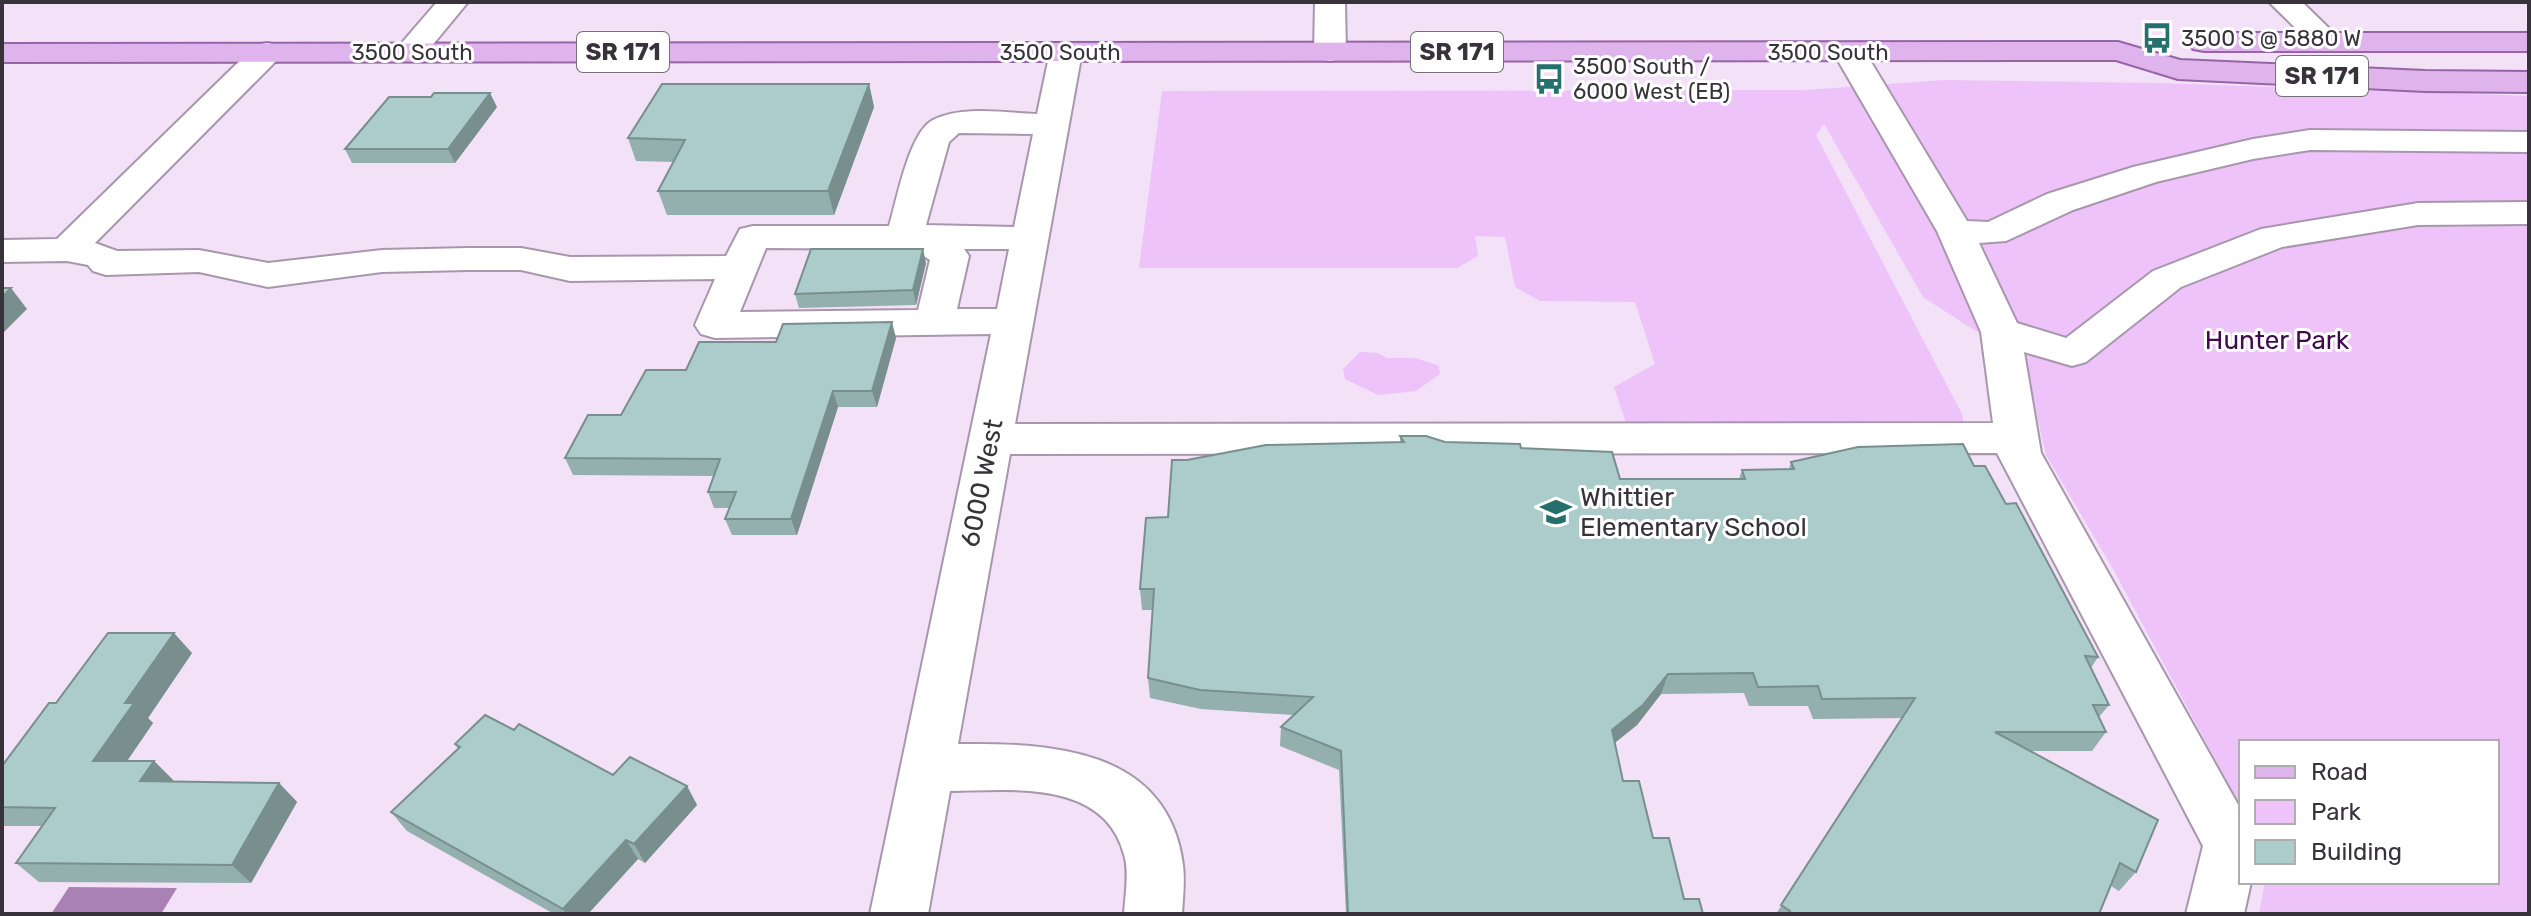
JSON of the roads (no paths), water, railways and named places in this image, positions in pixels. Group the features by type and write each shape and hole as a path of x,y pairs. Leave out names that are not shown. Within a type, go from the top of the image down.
{"main road":[{"name":"3500 South","path":"2,53 2118,51 2150,42 2529,42"},
{"name":"3500 South","path":"2118,51 2178,69 2425,81 2529,82"}],"street":[{"path":"410,52 453,2"},
{"path":"1330,2 1330,52"},
{"path":"2284,2 2328,42"},
{"path":"67,250 267,52"},
{"name":"6000 West","path":"899,914 1066,52"},
{"path":"1849,52 1955,231 2001,332 2019,453 2231,845 2215,914"},
{"path":"935,321 950,256 907,229 932,140 942,128 955,123 1052,124"},
{"path":"1955,231 1993,233 2060,202 2145,174 2296,143 2456,139 2529,142"},
{"path":"2001,332 2072,353 2167,279 2274,237 2418,214 2529,213"},
{"path":"1014,321 715,325 753,237 919,235 1030,238"},
{"path":"2,251 67,250 101,256 106,263 199,261 268,275 382,261 468,259 521,259 570,269 739,267"},
{"path":"991,439 2016,438"},
{"path":"927,768 1046,768 1072,772 1107,788 1136,814 1149,836 1155,861 1153,914"}],"place":[{"name":"3500 S @ 5880 W","path":"2157,38"},
{"name":"3500 South / 6000 West (EB)","path":"1549,79"},
{"name":"Whittier Elementary School","path":"1556,512"}],"park label":[{"name":"Hunter Park","path":"2277,340"}]}
